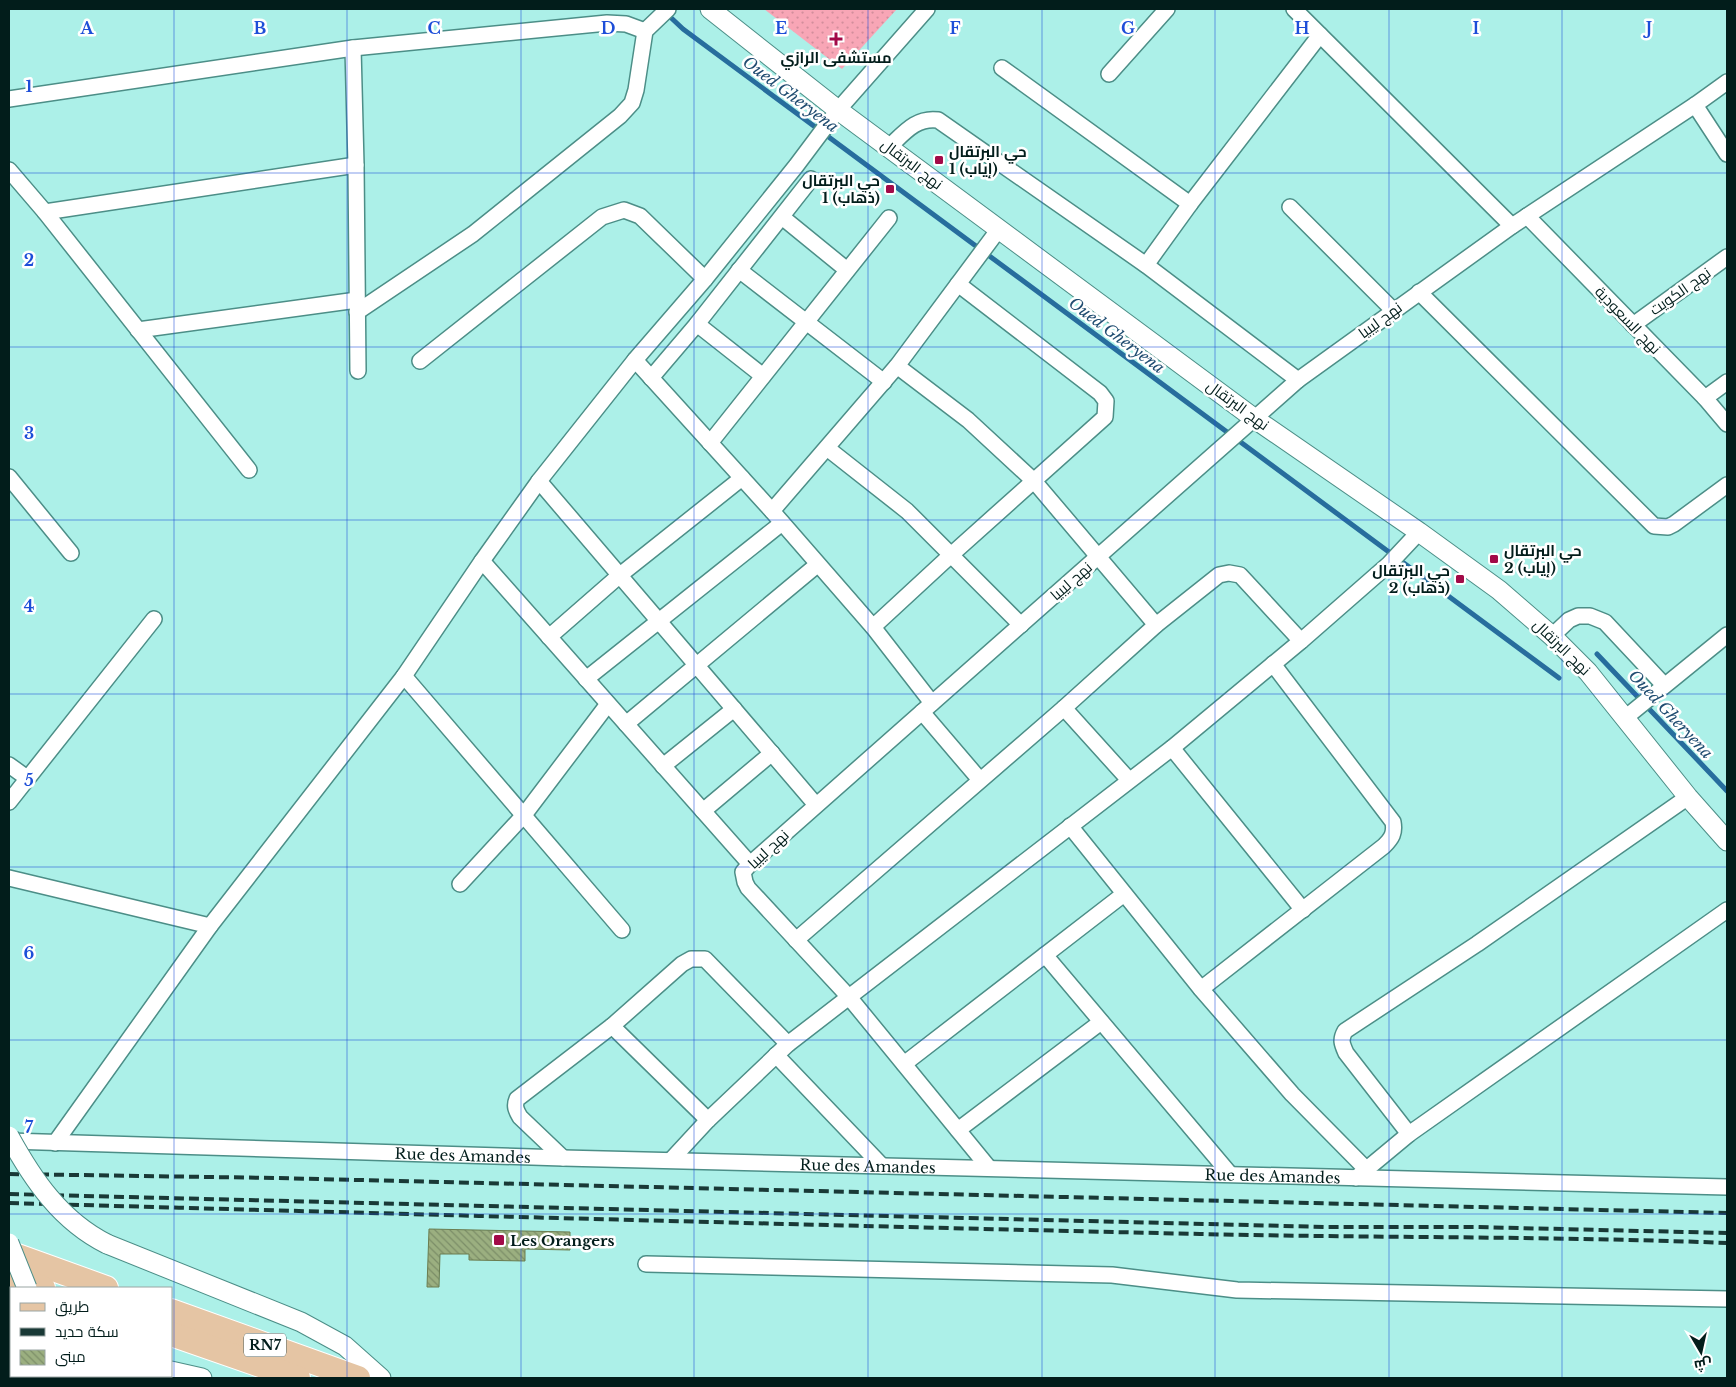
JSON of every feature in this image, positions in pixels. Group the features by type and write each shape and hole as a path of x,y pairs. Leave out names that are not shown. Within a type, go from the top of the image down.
{"main road":[{"path":"9,1253 103,1287"},
{"path":"9,1276 40,1287"},
{"name":"RN7","path":"172,1312 358,1378"},
{"name":"RN7","path":"172,1334 298,1378"}],"street":[{"path":"138,330 357,306 473,234 620,116 632,103 647,29 668,9"},
{"name":"نهج البرتقال","path":"710,9 833,116 889,147 994,235 1250,423 1419,532 1499,590 1552,636 1588,672 1627,716 1688,797 1727,841"},
{"path":"55,1143 210,926 404,676 539,481 635,360 705,279 796,166 833,116 926,9"},
{"path":"1109,74 1166,9"},
{"path":"1294,9 1512,226"},
{"path":"9,99 353,48 607,23 626,24 647,29"},
{"path":"1146,265 1190,204 1320,35"},
{"path":"353,48 358,371"},
{"path":"1002,68 1190,204"},
{"name":"نهج ليبيا","path":"989,1168 849,997 745,882 743,872 816,805 1298,380 1512,226 1727,82"},
{"path":"1695,105 1727,153"},
{"path":"889,147 915,123 930,119 938,120 1146,265 1298,380"},
{"path":"45,212 356,165"},
{"path":"9,170 45,212 249,470"},
{"path":"651,378 697,324 811,179"},
{"path":"1290,207 1393,310"},
{"path":"420,361 602,217 624,210 640,216 705,279"},
{"name":"نهج السعودية","path":"1527,216 1705,398 1727,424"},
{"path":"782,217 847,270"},
{"path":"710,443 888,218"},
{"path":"586,679 660,621 777,517 827,448 898,366 994,235"},
{"name":"نهج الكويت","path":"1633,325 1727,257"},
{"path":"738,270 884,382"},
{"path":"873,627 1105,417 1106,401 1100,393 962,279"},
{"path":"1419,292 1654,526 1668,527 1674,524 1727,485"},
{"path":"697,324 763,376"},
{"path":"635,360 777,517 873,627 927,707 980,780"},
{"path":"898,366 968,420 1034,481 1156,625"},
{"path":"1705,398 1727,382"},
{"path":"827,448 907,511 1021,625"},
{"path":"9,477 71,553"},
{"path":"549,637 620,576 742,478"},
{"path":"539,481 816,805"},
{"path":"671,1160 708,1120 788,1044 1172,748 1389,564 1419,532"},
{"path":"482,561 750,864"},
{"path":"626,724 817,565"},
{"path":"796,940 1064,708 1156,625 1219,574 1240,575 1300,641"},
{"path":"1552,636 1570,620 1578,616 1590,616 1605,622 1664,686"},
{"path":"9,802 154,619"},
{"path":"1627,716 1727,635"},
{"path":"1201,989 1384,846 1392,838 1395,831 1393,822 1273,664"},
{"path":"404,676 622,930"},
{"path":"460,884 524,815 608,704"},
{"path":"1064,708 1129,780"},
{"path":"663,766 734,709"},
{"path":"1172,748 1303,910"},
{"path":"703,811 772,753"},
{"path":"9,764 27,778"},
{"path":"1409,1134 1346,1053 1341,1038 1345,1031 1493,933 1688,797"},
{"path":"1070,826 1201,989 1361,1174 1409,1134 1727,910"},
{"path":"9,878 210,926"},
{"path":"904,1064 1124,894"},
{"path":"1045,955 1230,1174"},
{"path":"563,1158 520,1117 515,1105 517,1099 612,1026 691,958 705,959 788,1044"},
{"path":"958,1130 1101,1022"},
{"path":"612,1026 708,1120"},
{"path":"776,1055 882,1166"},
{"path":"9,1136 24,1164 51,1201 80,1228 107,1244 301,1322 345,1346 380,1378"},
{"name":"Rue des Amandes","path":"9,1140 55,1143 563,1158 1230,1174 1361,1174 1727,1186"},
{"path":"9,1243 27,1287"},
{"path":"646,1264 1112,1276 1237,1290 1727,1299"},
{"path":"172,1371 202,1378"}],"shaded area":[{"name":"مستشفى الرازي","path":"764,9 897,9 842,69"}],"building":[{"name":"Les Orangers","path":"429,1229 570,1232 570,1250 525,1249 525,1261 469,1260 469,1254 440,1254 439,1287 427,1287"}],"waterway":[{"name":"Oued Gheryena","path":"666,13 683,29 1559,678"},
{"name":"Oued Gheryena","path":"1597,654 1727,791"}],"railway":[{"path":"9,1174 276,1178 1727,1213"},
{"path":"9,1194 1328,1227 1476,1227 1727,1233"},
{"path":"9,1203 1051,1231 1596,1239 1727,1243"}],"place":[{"name":"مستشفى الرازي","path":"836,39"},
{"name":"حي البرتقال 1 (إياب)","path":"939,160"},
{"name":"حي البرتقال 1 (ذهاب)","path":"890,189"},
{"name":"حي البرتقال 2 (إياب)","path":"1494,559"},
{"name":"حي البرتقال 2 (ذهاب)","path":"1460,579"},
{"name":"Les Orangers","path":"499,1240"}]}
